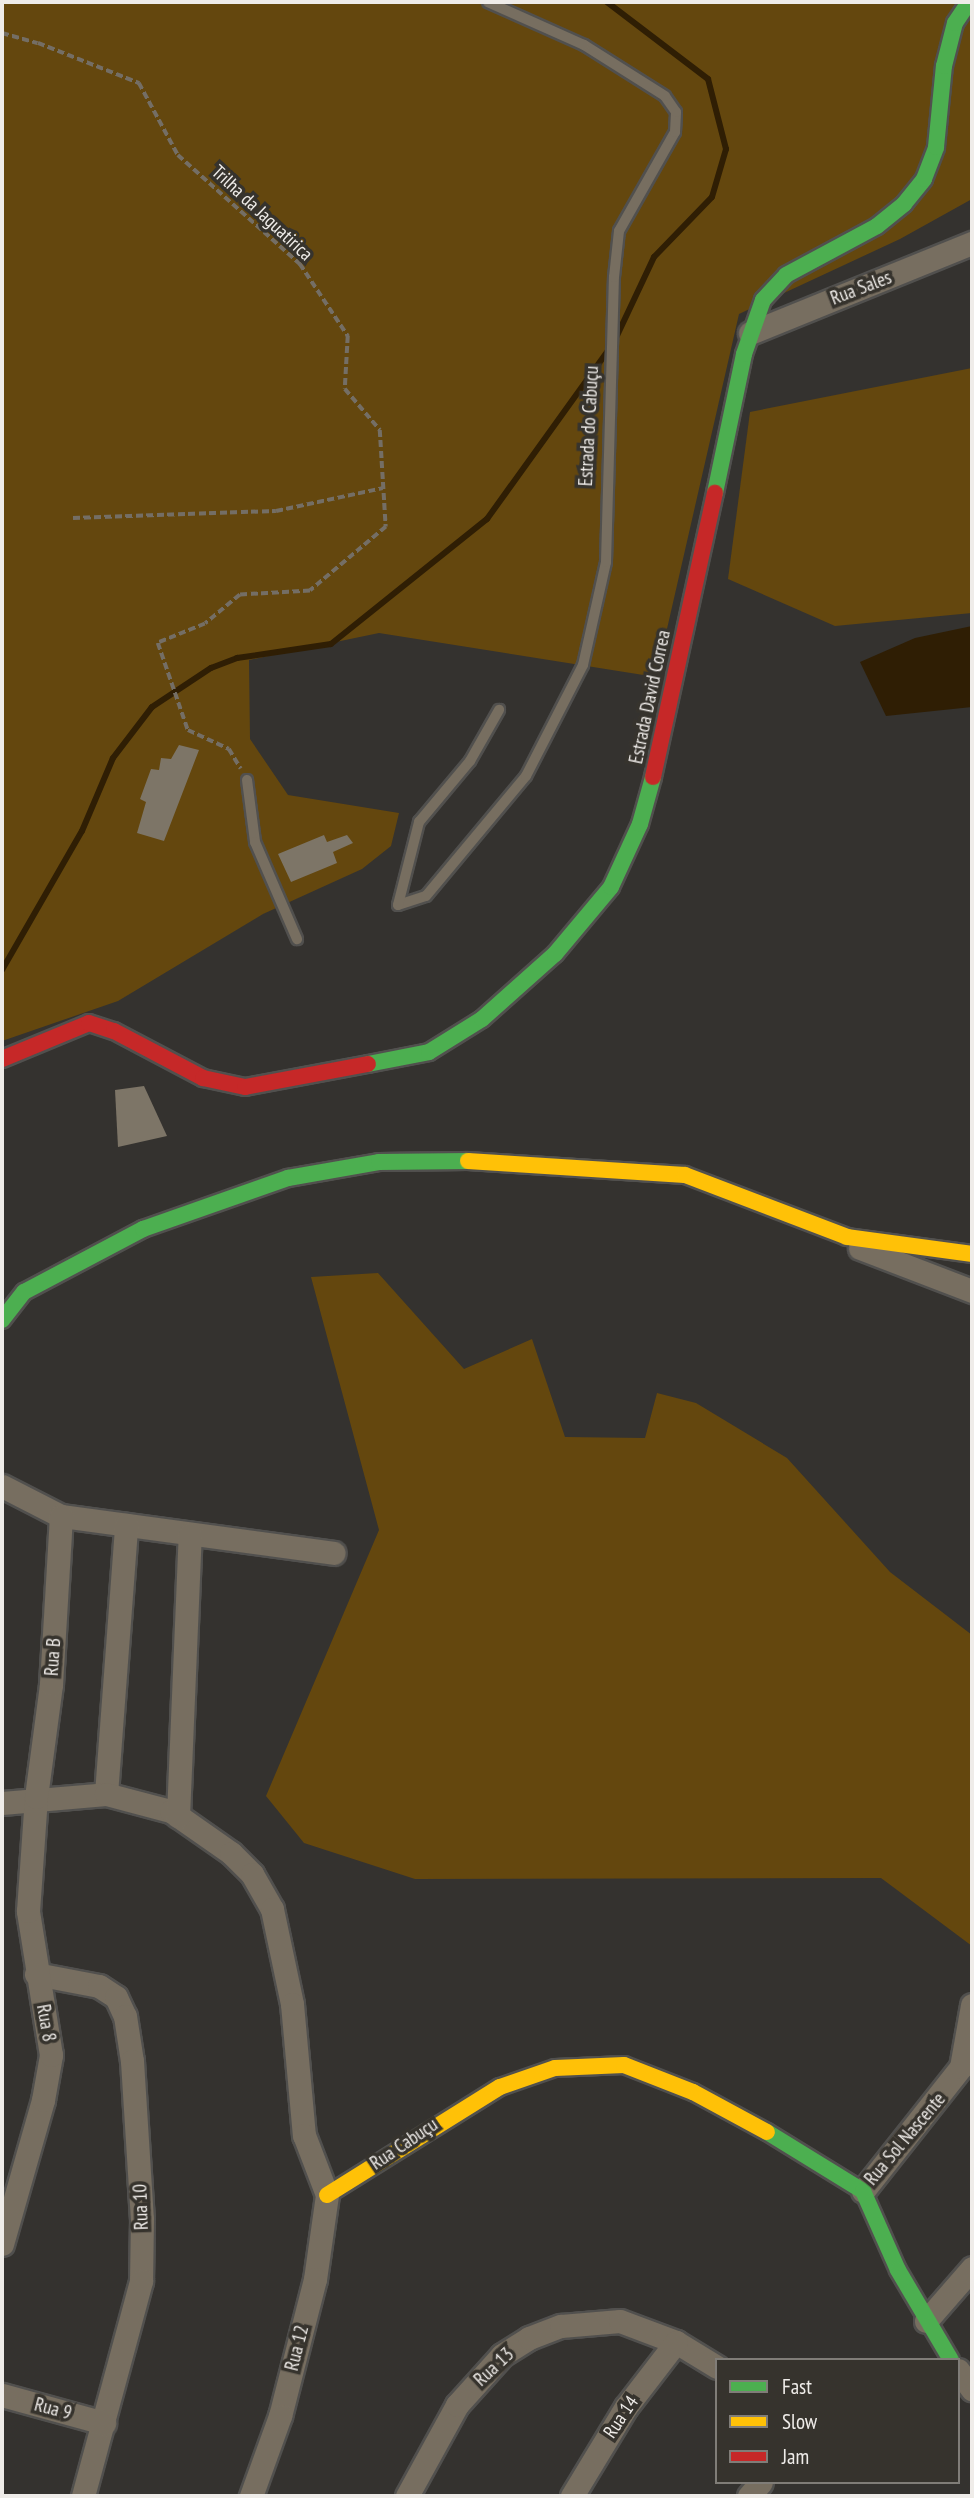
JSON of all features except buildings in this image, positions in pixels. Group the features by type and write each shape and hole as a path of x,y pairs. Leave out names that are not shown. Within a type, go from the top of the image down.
{"street":[{"name":"Estrada David Correa","path":"2,1059 89,1023 114,1031 203,1078 245,1087 277,1083 429,1052 482,1019 555,954 611,887 640,824 664,739 750,333 763,300 786,275 877,226 904,205 924,179 936,147 944,66 955,23 968,2"},
{"name":"Rua Sales","path":"750,333 972,243"},
{"path":"2,1320 24,1292 143,1229 288,1178 379,1162 490,1161 685,1175 847,1237 972,1254"},
{"path":"847,1237 860,1248 972,1291"},
{"path":"2,1486 61,1516 333,1553"},
{"name":"Rua B","path":"36,1797 51,1684 61,1516"},
{"path":"106,1794 125,1525"},
{"path":"178,1816 190,1534"},
{"path":"2,1803 36,1797 106,1794 178,1816 231,1853 251,1874 272,1909 292,2004 304,2135 327,2195"},
{"name":"Rua 8","path":"2,2244 49,2075 50,2040 36,1974 28,1911 36,1797"},
{"name":"Rua 10","path":"36,1974 99,1986 116,1997 125,2015 132,2060 142,2219 141,2281 83,2496"},
{"name":"Rua Sol Nascente","path":"863,2191 948,2087 961,2067 972,2005"},
{"name":"Rua Cabuçu","path":"327,2195 500,2087 529,2074 585,2064 624,2065 657,2075 791,2144 863,2191"},
{"path":"863,2191 926,2321 950,2358"},
{"name":"Rua 12","path":"251,2496 280,2416 311,2292 327,2195"},
{"path":"926,2321 972,2267"},
{"name":"Rua 13","path":"407,2496 457,2405 502,2355 529,2338 561,2326 620,2321 676,2342 715,2366"},
{"name":"Rua 14","path":"572,2496 626,2407 676,2342"},
{"path":"960,2373 972,2389"},
{"name":"Rua 9","path":"2,2395 104,2423"}],"lane":[{"name":"Estrada do Cabuçu","path":"488,2 584,45 665,96 676,112 675,132 619,231 614,277 606,562 583,665 526,776 426,896 398,905 419,822 470,761 499,710"},
{"path":"247,780 255,842 297,939"}],"path":[{"name":"Trilha da Jaguatirica","path":"2,33 38,43 139,83 178,155 299,264 348,336 345,389 380,430 386,527 310,591 240,596 205,624 158,643 188,730 229,749 247,780"},
{"path":"73,517 276,511 383,488"}],"shaded area":[{"path":"2,2 972,2 972,199 900,239 739,314 656,677 379,633 249,660 250,739 288,795 399,813 391,846 362,869 263,914 118,1001 2,1041"},
{"path":"972,368 972,613 835,626 728,579 750,412"},
{"path":"972,626 972,707 886,716 860,662 915,638"},
{"path":"378,1273 464,1369 532,1339 565,1437 645,1438 657,1393 696,1403 787,1458 890,1572 972,1635 972,1946 881,1878 415,1879 304,1843 266,1796 379,1530 311,1277"}],"waterway":[{"path":"2,970 82,831 113,758 152,707 211,668 237,658 331,644 487,519 614,342 654,257 712,197 726,149 708,79 607,2"}],"traffic: fast":[{"path":"715,493 744,354 763,300 786,275 877,226 904,204 924,179 936,147 944,66 955,23 969,2"},
{"path":"368,1064 429,1052 482,1019 555,954 611,887 640,824 653,777"},
{"path":"2,1320 24,1292 143,1229 288,1178 379,1162 468,1161"},
{"path":"767,2132 863,2191 898,2270 950,2358"}],"traffic: slow":[{"path":"468,1161 685,1175 847,1237 972,1254"},
{"path":"327,2195 500,2087 555,2068 624,2065 693,2092 767,2132"}],"traffic: jam":[{"path":"653,777 715,493"},
{"path":"2,1059 89,1023 114,1031 203,1078 245,1087 368,1064"}]}
